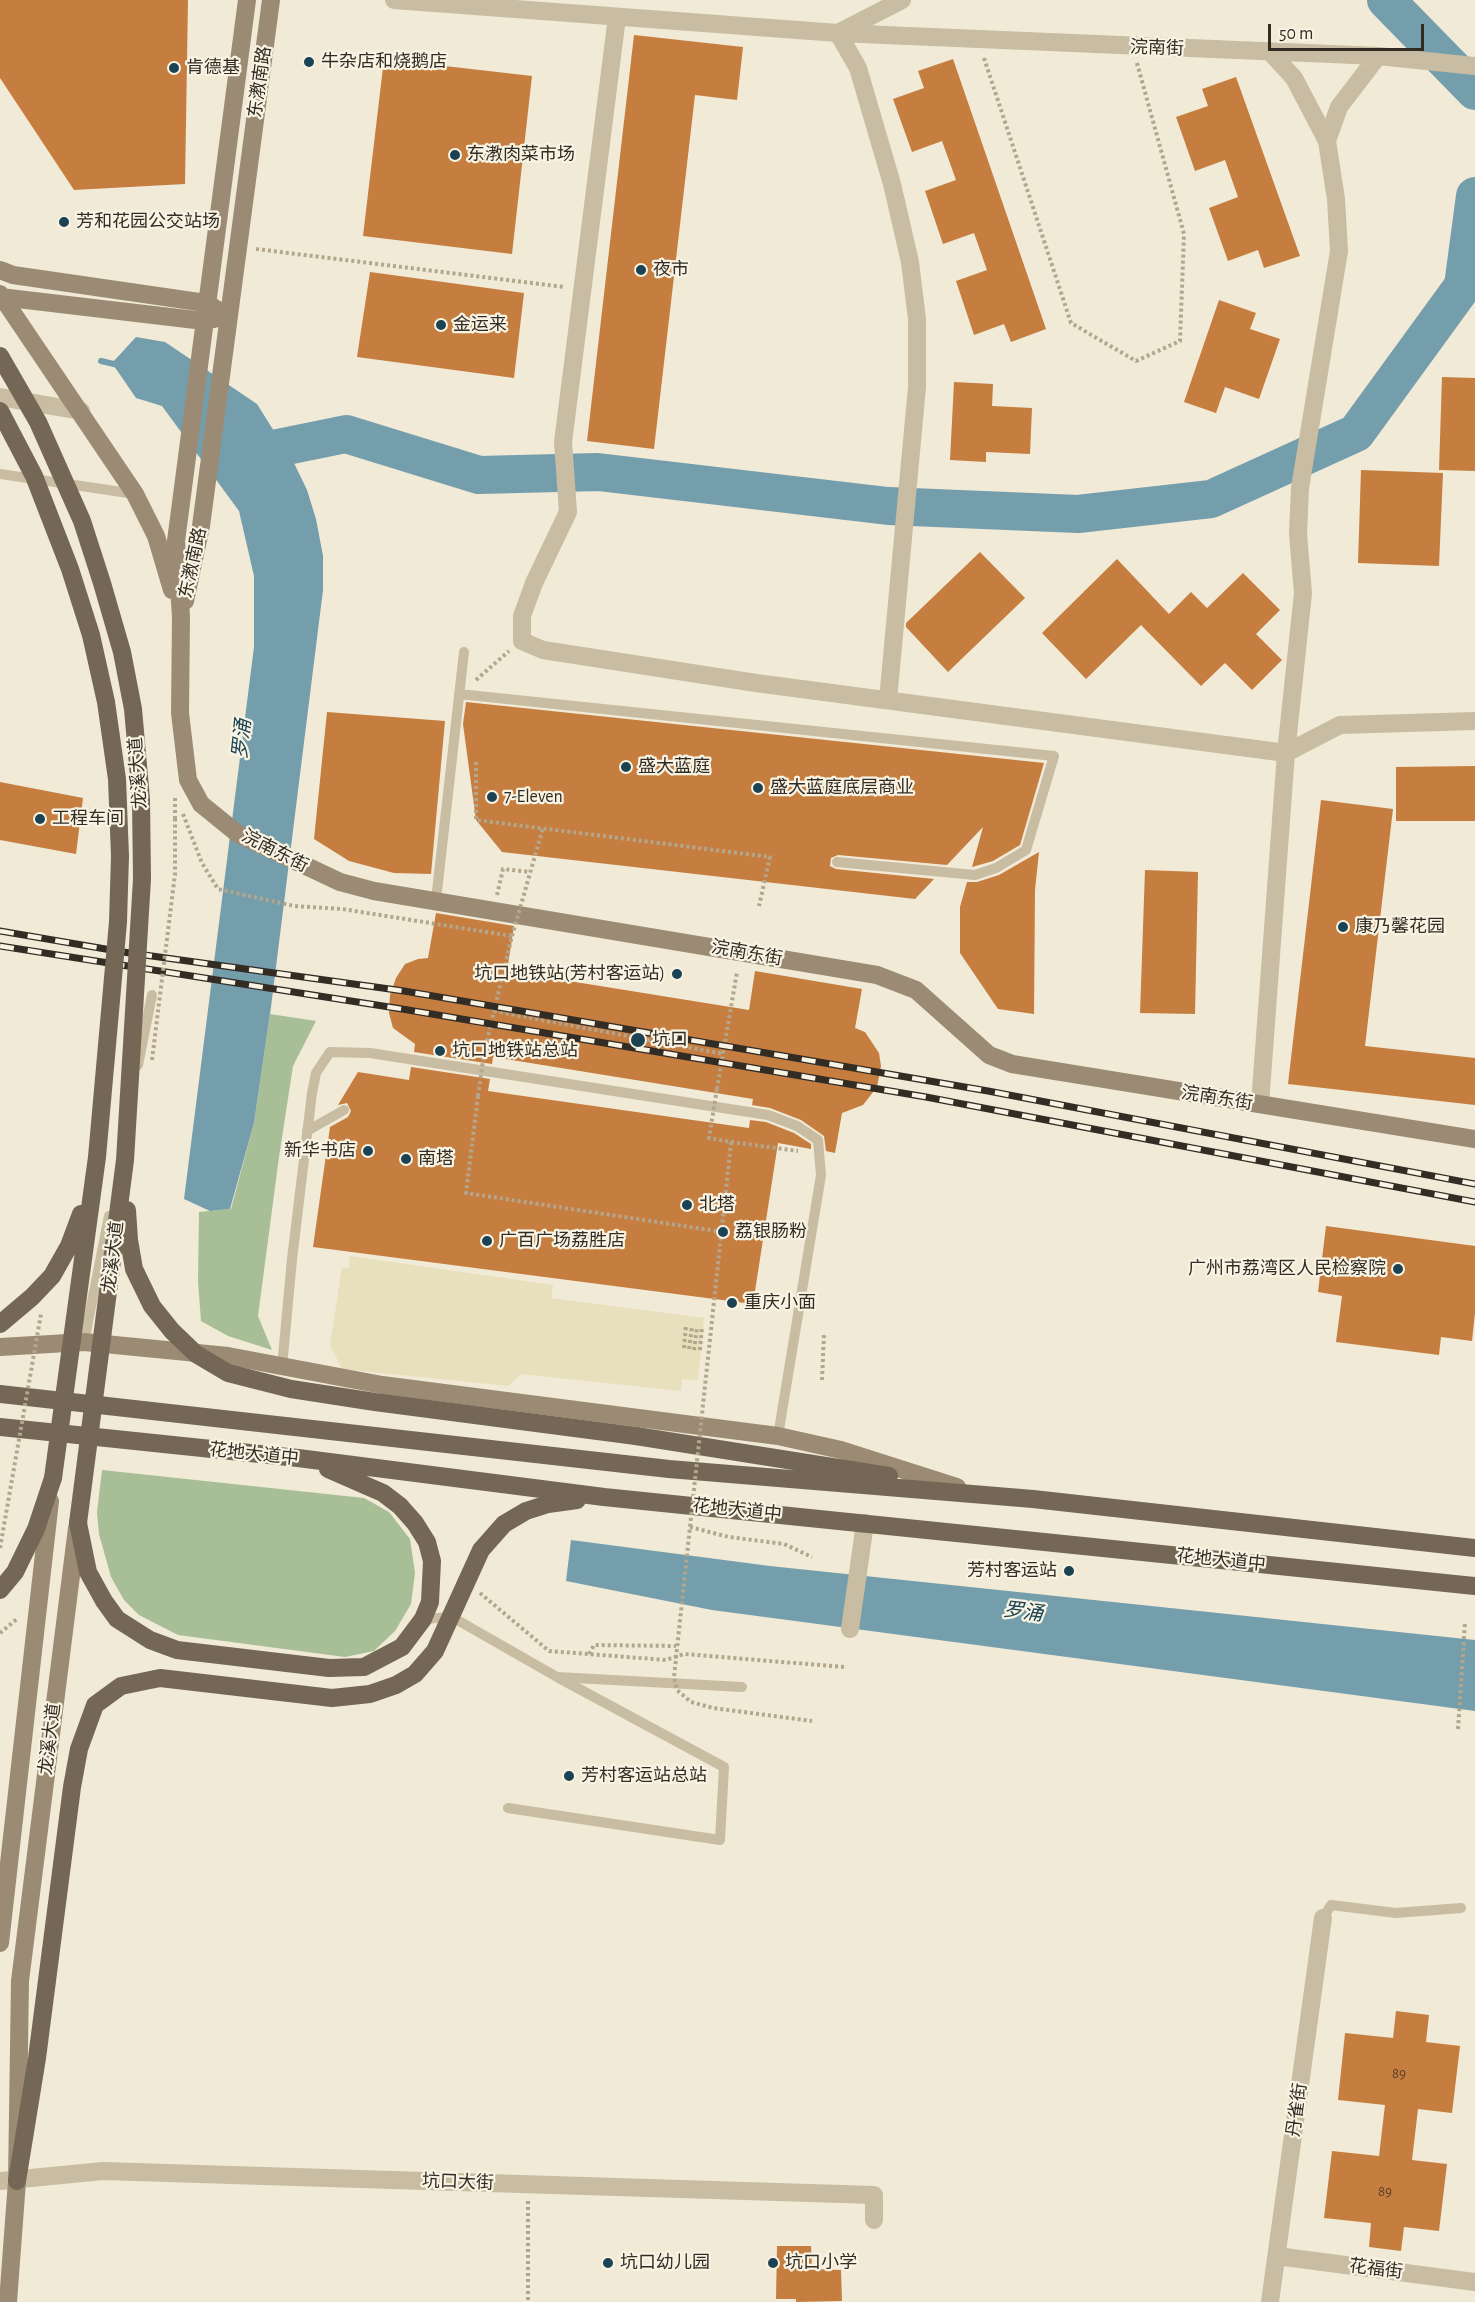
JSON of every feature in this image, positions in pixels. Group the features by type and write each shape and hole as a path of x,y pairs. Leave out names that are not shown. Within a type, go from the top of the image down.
{"main road":[{"name":"龙溪大道","path":"0,356 38,422 82,521 122,652 133,709 141,799 142,879 125,1160 78,1523"},
{"name":"龙溪大道","path":"0,411 34,476 70,569 91,635 106,702 117,778 120,856 118,922 97,1157 53,1478"},
{"path":"0,1324 33,1297 52,1276 69,1246 97,1157"},
{"path":"125,1160 129,1240 134,1269 152,1306 172,1331 196,1354 228,1373 312,1392 636,1436 1032,1499"},
{"name":"花地大道中","path":"0,1394 669,1469 1032,1499 1475,1548"},
{"name":"花地大道中","path":"0,1427 298,1458 604,1497 1475,1586"},
{"path":"78,1523 88,1572 104,1601 117,1619 150,1640 177,1650 329,1668 364,1666 402,1647 423,1619 432,1584 432,1561 427,1542 415,1522 383,1493 354,1479 298,1458"},
{"path":"0,1590 15,1572 36,1529 53,1478"},
{"path":"9,2181 37,2058 72,1787 79,1749 94,1705 121,1686 160,1678 314,1697 349,1698 370,1694 396,1684 424,1666 446,1633 470,1584 481,1550 504,1524 526,1511 548,1504 604,1497"}],"street":[{"name":"东漖南路","path":"181,617 176,540 247,0"},
{"name":"东漖南路","path":"181,617 194,569 206,491 271,0"},
{"name":"浣南街","path":"394,0 838,33 1378,56 1475,66"},
{"path":"888,700 917,387 917,319 910,262 892,184 858,68 838,33 902,0"},
{"path":"617,17 563,442 568,512 534,583 522,616 522,641 543,650 888,700 1286,753 1340,725 1475,721"},
{"path":"1260,1104 1286,753 1303,593 1298,534 1300,488 1339,251 1336,198 1327,141 1294,78 1269,51"},
{"path":"1327,141 1339,107 1378,56"},
{"path":"0,270 13,275 206,303 228,317"},
{"path":"1,296 204,321 228,317"},
{"path":"1,296 135,494 156,536 181,617"},
{"path":"0,397 81,411"},
{"name":"浣南东街","path":"181,617 180,713 188,780 201,804 216,818 238,834 309,869 352,885 877,975 916,990 989,1055 1012,1064 1475,1139"},
{"path":"0,1347 84,1342 228,1356 382,1384 778,1436 842,1450 957,1487"},
{"name":"龙溪大道","path":"0,1943 53,1478"},
{"name":"龙溪大道","path":"8,2302 9,2181 20,1981 78,1523"},
{"path":"850,1629 865,1523"},
{"name":"丹雀街","path":"1270,2302 1323,1918"},
{"name":"坑口大街","path":"9,2181 103,2171 874,2195 874,2220"},
{"name":"花福街","path":"1277,2256 1475,2282"}],"lane":[{"path":"0,474 135,494"},
{"path":"436,900 464,652"},
{"path":"459,694 1054,756 1026,850 996,868 975,875 837,862"},
{"path":"84,1342 152,995"},
{"path":"282,1367 307,1131 316,1073 330,1052 370,1053 768,1115 797,1126 818,1140 821,1175 778,1436"},
{"path":"307,1131 344,1110"},
{"path":"423,1619 452,1617 557,1677 724,1767 720,1840 508,1808"},
{"path":"557,1677 742,1687"},
{"path":"1323,1918 1331,1905 1396,1913 1461,1908"}],"path":[{"path":"978,40 1071,323 1136,362 1180,341 1184,234 1132,47"},
{"path":"238,247 583,289"},
{"path":"459,694 522,641"},
{"path":"476,762 476,820 770,857 759,906"},
{"path":"543,828 502,970 484,1053 466,1193 723,1232"},
{"path":"494,910 503,869 530,872"},
{"path":"218,889 294,906 342,909 512,936"},
{"path":"737,972 709,1138 798,1151"},
{"path":"494,1011 724,1054"},
{"path":"731,1142 674,1677 677,1690 691,1702 713,1708 812,1721"},
{"path":"0,1548 42,1312"},
{"path":"692,1349 694,1326 692,1349"},
{"path":"822,1380 824,1334"},
{"path":"690,1527 729,1537 784,1544 812,1557"},
{"path":"470,1584 549,1651 666,1660 684,1654 844,1667"},
{"path":"0,1633 18,1618"},
{"path":"1458,1729 1465,1623"},
{"path":"589,1655 594,1645 676,1646"},
{"path":"528,2184 528,2302"}],"green space":[{"path":"270,1014 316,1021 293,1066 279,1157 258,1316 272,1350 228,1336 201,1321 198,1281 199,1212 231,1209 254,1123"},
{"path":"102,1470 364,1498 389,1512 410,1539 415,1573 411,1604 395,1631 374,1651 345,1657 178,1635 139,1615 124,1600 111,1577 99,1534 97,1512"}],"shaded area":[{"path":"350,1256 553,1285 551,1298 704,1318 698,1380 682,1379 681,1391 521,1374 508,1386 342,1369 330,1345 342,1267 349,1268"}],"water":[{"path":"136,337 165,342 257,404 294,463 307,490 316,519 323,556 323,590 271,1007 254,1123 230,1209 210,1211 184,1199 254,647 254,576 239,511 162,406 136,398 112,363"},
{"path":"571,1540 770,1566 1475,1640 1475,1711 712,1610 566,1581"}],"building":[{"path":"0,0 188,0 185,184 74,190 0,78"},
{"name":"夜市","path":"634,35 743,47 737,100 695,95 654,449 587,441"},
{"name":"东漖肉菜市场","path":"384,59 532,76 512,254 363,236"},
{"path":"953,59 1046,329 1011,342 1004,324 974,335 956,281 987,270 974,233 943,244 925,191 956,180 942,141 912,152 893,99 924,88 918,71"},
{"path":"1236,77 1300,256 1264,268 1258,250 1228,261 1209,208 1238,197 1225,160 1195,171 1176,117 1208,106 1202,89"},
{"name":"金运来","path":"370,272 524,293 514,378 357,357"},
{"path":"1219,300 1256,313 1250,329 1280,339 1259,399 1225,387 1216,413 1184,402"},
{"path":"1442,377 1475,378 1475,471 1439,470"},
{"path":"954,382 993,384 992,406 1032,408 1030,454 986,452 986,462 950,460"},
{"path":"1361,470 1443,473 1439,566 1358,563"},
{"path":"980,552 1025,598 948,672 906,627 906,623"},
{"path":"1117,559 1169,614 1191,592 1207,608 1243,573 1280,610 1256,634 1282,660 1252,690 1225,663 1201,686 1141,625 1086,679 1042,633"},
{"name":"盛大蓝庭底层商业","path":"466,702 1044,763 1020,845 993,861 972,867 983,827 947,865 838,855 831,858 830,866 836,869 934,879 915,899 502,852 476,820 463,724"},
{"path":"327,712 445,721 431,874 394,873 349,861 314,839"},
{"path":"1475,766 1475,821 1396,821 1396,767"},
{"name":"工程车间","path":"0,782 83,798 76,854 0,840"},
{"name":"康乃馨花园","path":"1321,800 1393,809 1365,1046 1475,1058 1475,1105 1288,1084"},
{"path":"1039,852 1035,890 1034,1014 998,1009 960,953 960,907 967,882 977,882 999,875"},
{"path":"1145,870 1198,872 1195,1014 1140,1013"},
{"name":"坑口","path":"436,913 514,926 507,971 749,1010 755,971 862,989 855,1028 865,1032 879,1053 881,1066 877,1087 863,1105 842,1113 835,1153 826,1151 824,1136 801,1120 770,1108 752,1105 753,1099 493,1057 492,1064 414,1052 415,1044 393,1028 389,1013 390,995 396,978 405,964 428,958"},
{"path":"411,1067 490,1079 488,1091 749,1128 750,1120 766,1122 794,1133 811,1144 811,1149 778,1143 753,1304 313,1247 330,1127 348,1117 351,1111 347,1103 338,1105 358,1072 409,1080"},
{"name":"广州市荔湾区人民检察院","path":"1326,1226 1475,1246 1475,1313 1472,1341 1441,1337 1439,1355 1336,1342 1342,1296 1318,1292"},
{"path":"1396,2011 1429,2015 1426,2042 1460,2046 1452,2113 1418,2109 1412,2160 1447,2164 1439,2231 1404,2227 1401,2251 1369,2247 1371,2223 1324,2218 1332,2151 1379,2156 1385,2105 1338,2100 1345,2033 1393,2038"},
{"path":"777,2246 811,2246 812,2269 841,2270 842,2301 796,2302 796,2299 776,2299"}],"waterway":[{"path":"1386,0 1475,91"},
{"path":"248,454 346,434 479,475 598,472 888,506 1078,514 1211,499 1356,433 1463,286 1475,196"},
{"name":"罗涌","path":"101,361 118,365"}],"railway":[{"path":"0,931 123,952 404,991 988,1091 1475,1184"},
{"path":"0,946 402,1009 926,1097 1475,1202"}],"place":[{"name":"牛杂店和烧鹅店","path":"309,62"},
{"name":"肯德基","path":"174,68"},
{"name":"东漖肉菜市场","path":"455,155"},
{"name":"芳和花园公交站场","path":"64,222"},
{"name":"夜市","path":"641,270"},
{"name":"金运来","path":"441,325"},
{"name":"盛大蓝庭","path":"626,767"},
{"name":"盛大蓝庭底层商业","path":"758,788"},
{"name":"7-Eleven","path":"492,797"},
{"name":"工程车间","path":"40,819"},
{"name":"康乃馨花园","path":"1343,927"},
{"name":"坑口地铁站(芳村客运站)","path":"677,974"},
{"name":"坑口","path":"638,1040"},
{"name":"坑口地铁站总站","path":"440,1051"},
{"name":"新华书店","path":"368,1151"},
{"name":"南塔","path":"406,1159"},
{"name":"北塔","path":"687,1205"},
{"name":"荔银肠粉","path":"723,1232"},
{"name":"广百广场荔胜店","path":"487,1241"},
{"name":"广州市荔湾区人民检察院","path":"1398,1269"},
{"name":"重庆小面","path":"732,1303"},
{"name":"芳村客运站","path":"1069,1571"},
{"name":"芳村客运站总站","path":"569,1776"},
{"name":"坑口幼儿园","path":"608,2263"},
{"name":"坑口小学","path":"773,2263"}]}
